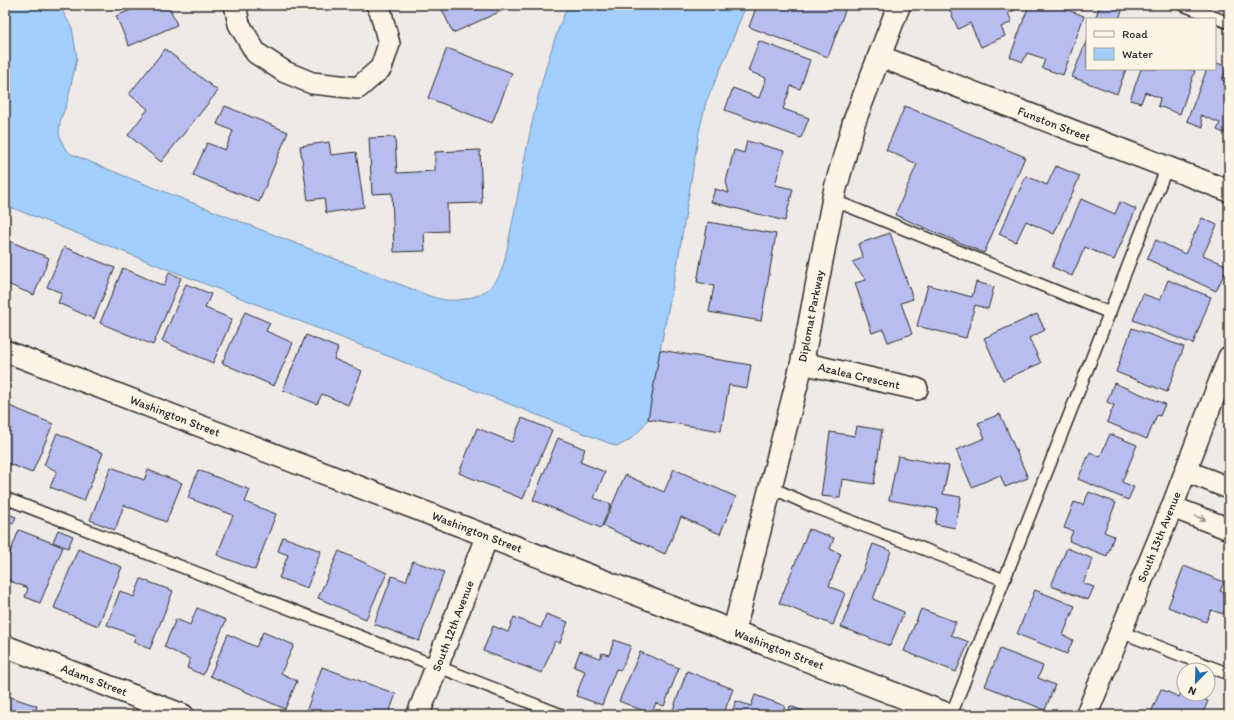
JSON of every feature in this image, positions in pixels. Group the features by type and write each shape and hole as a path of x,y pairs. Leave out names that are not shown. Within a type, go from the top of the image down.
{"street":[{"path":"235,5 239,24 256,53 285,72 312,83 358,88 381,68 389,44 381,13 376,5"},
{"name":"Diplomat Parkway","path":"734,631 802,363 833,200 854,122 899,5"},
{"name":"Funston Street","path":"879,56 1229,191"},
{"name":"Washington Street","path":"5,351 950,715"},
{"name":"South 13th Avenue","path":"1089,715 1088,711 1172,507 1229,357"},
{"name":"Azalea Crescent","path":"802,363 917,389"},
{"path":"1186,470 1229,488"},
{"path":"1172,507 1229,529"},
{"name":"South 12th Avenue","path":"418,715 488,536"},
{"name":"Adams Street","path":"5,646 183,715"}],"lane":[{"path":"1184,5 1229,23"},
{"path":"950,715 1167,167"},
{"path":"833,200 1110,313"},
{"path":"770,487 812,506 1004,580"},
{"path":"5,498 562,715"},
{"path":"1121,632 1229,674"}],"water":[{"path":"5,5 59,5 72,28 77,58 67,103 60,121 59,134 64,147 71,154 427,295 443,300 460,300 475,296 488,289 494,284 501,272 511,231 537,100 556,36 568,5 746,5 706,102 699,132 678,260 648,419 642,428 630,439 621,445 616,446 5,205"}],"building":[{"path":"131,5 172,5 169,6 177,25 129,46 116,16 133,9"},
{"path":"440,5 514,5 453,33"},
{"path":"757,5 772,5 782,9 784,5 847,5 828,57 749,27"},
{"path":"1029,5 1054,5 1084,16 1063,75 1042,68 1045,59 1027,53 1023,62 1010,57"},
{"path":"1100,5 1115,5 1123,8 1119,18 1095,18"},
{"path":"948,6 1024,6 1008,13 1012,22 1001,27 1005,36 981,47 970,23 958,29"},
{"path":"759,41 810,60 800,89 791,86 783,109 809,118 801,138 725,110 733,88 759,98 766,78 748,71"},
{"path":"1086,42 1086,70 1126,70 1117,94 1072,77"},
{"path":"447,48 512,73 492,123 428,98"},
{"path":"165,49 218,91 161,162 128,135 148,109 129,94"},
{"path":"1216,62 1227,67 1222,80 1229,83 1229,135 1217,130 1220,123 1200,115 1203,127 1187,121 1207,70 1216,70"},
{"path":"1141,70 1195,71 1180,114 1158,106 1160,98 1145,92 1141,103 1130,100"},
{"path":"225,106 288,132 259,202 193,175 207,143 225,150 233,131 217,124"},
{"path":"905,106 1025,157 984,253 895,215 917,164 886,150"},
{"path":"395,137 397,173 435,171 435,152 480,150 482,203 447,204 448,231 424,232 425,251 394,252 392,193 372,194 369,138"},
{"path":"747,141 784,151 775,185 793,189 785,221 711,202 715,189 729,193 726,182 734,150 744,153"},
{"path":"329,142 331,155 356,152 364,207 326,213 324,198 308,200 300,146"},
{"path":"1056,166 1080,176 1054,234 1026,221 1016,242 999,234 1026,176 1047,185"},
{"path":"1081,199 1115,214 1120,202 1136,209 1114,260 1085,247 1072,276 1052,267"},
{"path":"1202,218 1217,225 1203,255 1228,266 1216,291 1147,259 1156,240 1185,254"},
{"path":"708,222 776,234 761,321 709,312 714,286 697,282"},
{"path":"890,233 913,299 901,303 912,334 888,342 883,329 872,333 855,283 866,280 852,262 863,258 858,244"},
{"path":"5,239 49,258 34,295 5,283"},
{"path":"64,247 115,268 94,319 58,303 62,293 47,287"},
{"path":"123,268 164,286 169,272 181,278 153,345 100,323"},
{"path":"1168,280 1211,297 1193,344 1133,320 1143,294 1160,300"},
{"path":"976,282 994,287 988,309 975,305 966,338 917,326 928,285 972,297"},
{"path":"186,284 211,294 205,308 232,319 213,363 162,341"},
{"path":"245,312 270,323 266,331 293,343 274,386 222,363"},
{"path":"1037,314 1045,330 1029,338 1041,363 1003,380 984,338"},
{"path":"1132,328 1184,347 1167,392 1116,372"},
{"path":"306,335 338,348 334,359 362,371 348,405 322,394 317,404 283,390"},
{"path":"660,350 751,365 747,388 729,385 721,431 648,419"},
{"path":"1114,383 1165,404 1160,416 1157,415 1147,439 1107,422 1114,405 1107,402"},
{"path":"5,404 53,424 32,473 5,462"},
{"path":"1000,414 1028,478 1005,487 1000,475 972,487 956,450 985,438 978,423"},
{"path":"522,418 552,430 523,499 459,473 477,428 512,442"},
{"path":"857,426 882,430 874,484 842,479 840,498 821,496 830,432 855,436"},
{"path":"57,433 103,453 84,501 50,487 57,471 44,465"},
{"path":"1110,434 1137,445 1122,482 1134,487 1128,500 1078,479 1090,452 1100,457"},
{"path":"558,438 585,449 580,462 605,472 594,498 611,504 601,528 533,500"},
{"path":"898,456 949,466 943,494 961,497 955,528 935,524 938,509 889,500"},
{"path":"111,467 144,480 148,470 182,483 166,522 124,505 115,530 90,520"},
{"path":"674,469 736,497 720,534 681,517 665,554 603,526 625,475 664,492"},
{"path":"198,470 250,490 245,502 276,514 255,570 217,555 233,515 188,498"},
{"path":"1089,492 1116,503 1104,532 1114,536 1107,556 1069,541 1073,531 1064,528 1074,502 1083,505"},
{"path":"5,513 16,517 13,524 5,521"},
{"path":"809,529 834,538 830,549 841,554 829,586 845,593 833,625 779,603"},
{"path":"19,530 63,547 40,603 25,597 28,588 5,579 5,565"},
{"path":"58,530 73,536 68,548 53,542"},
{"path":"283,537 321,551 307,588 279,578 288,555 278,551"},
{"path":"873,544 891,551 873,599 904,612 890,646 841,627"},
{"path":"1067,548 1093,559 1083,583 1094,587 1088,600 1051,586"},
{"path":"78,549 122,567 98,626 54,608"},
{"path":"339,551 387,573 366,619 318,598"},
{"path":"413,561 444,572 419,641 374,624 392,576 406,581"},
{"path":"1184,566 1224,582 1220,591 1229,594 1229,598 1223,614 1211,610 1206,622 1168,607"},
{"path":"141,579 173,591 150,649 133,642 136,636 107,625 120,591 134,597"},
{"path":"1035,590 1075,606 1063,635 1073,640 1067,654 1017,634"},
{"path":"197,608 226,620 203,675 187,668 190,659 164,647 176,619 190,625"},
{"path":"921,609 956,622 951,635 969,642 956,672 904,651"},
{"path":"546,614 568,622 560,643 555,641 542,673 483,651 493,626 508,632 514,617 541,628"},
{"path":"263,632 294,645 281,673 297,681 285,709 210,676 228,634 256,647"},
{"path":"614,640 631,646 621,670 616,669 602,705 576,696 585,671 574,667 580,651 600,658 602,653 609,655"},
{"path":"1000,649 1043,666 1038,678 1055,685 1045,710 985,686"},
{"path":"640,652 679,668 664,706 656,703 651,714 619,701"},
{"path":"322,667 396,694 388,715 305,715"},
{"path":"687,671 733,689 723,715 671,715"},
{"path":"1161,689 1176,696 1176,702 1208,702 1202,715 1150,715"},
{"path":"5,695 37,706 34,715 5,715"},
{"path":"755,695 785,706 781,715 731,715 736,701 751,706"},
{"path":"790,706 814,715 787,715"}]}
